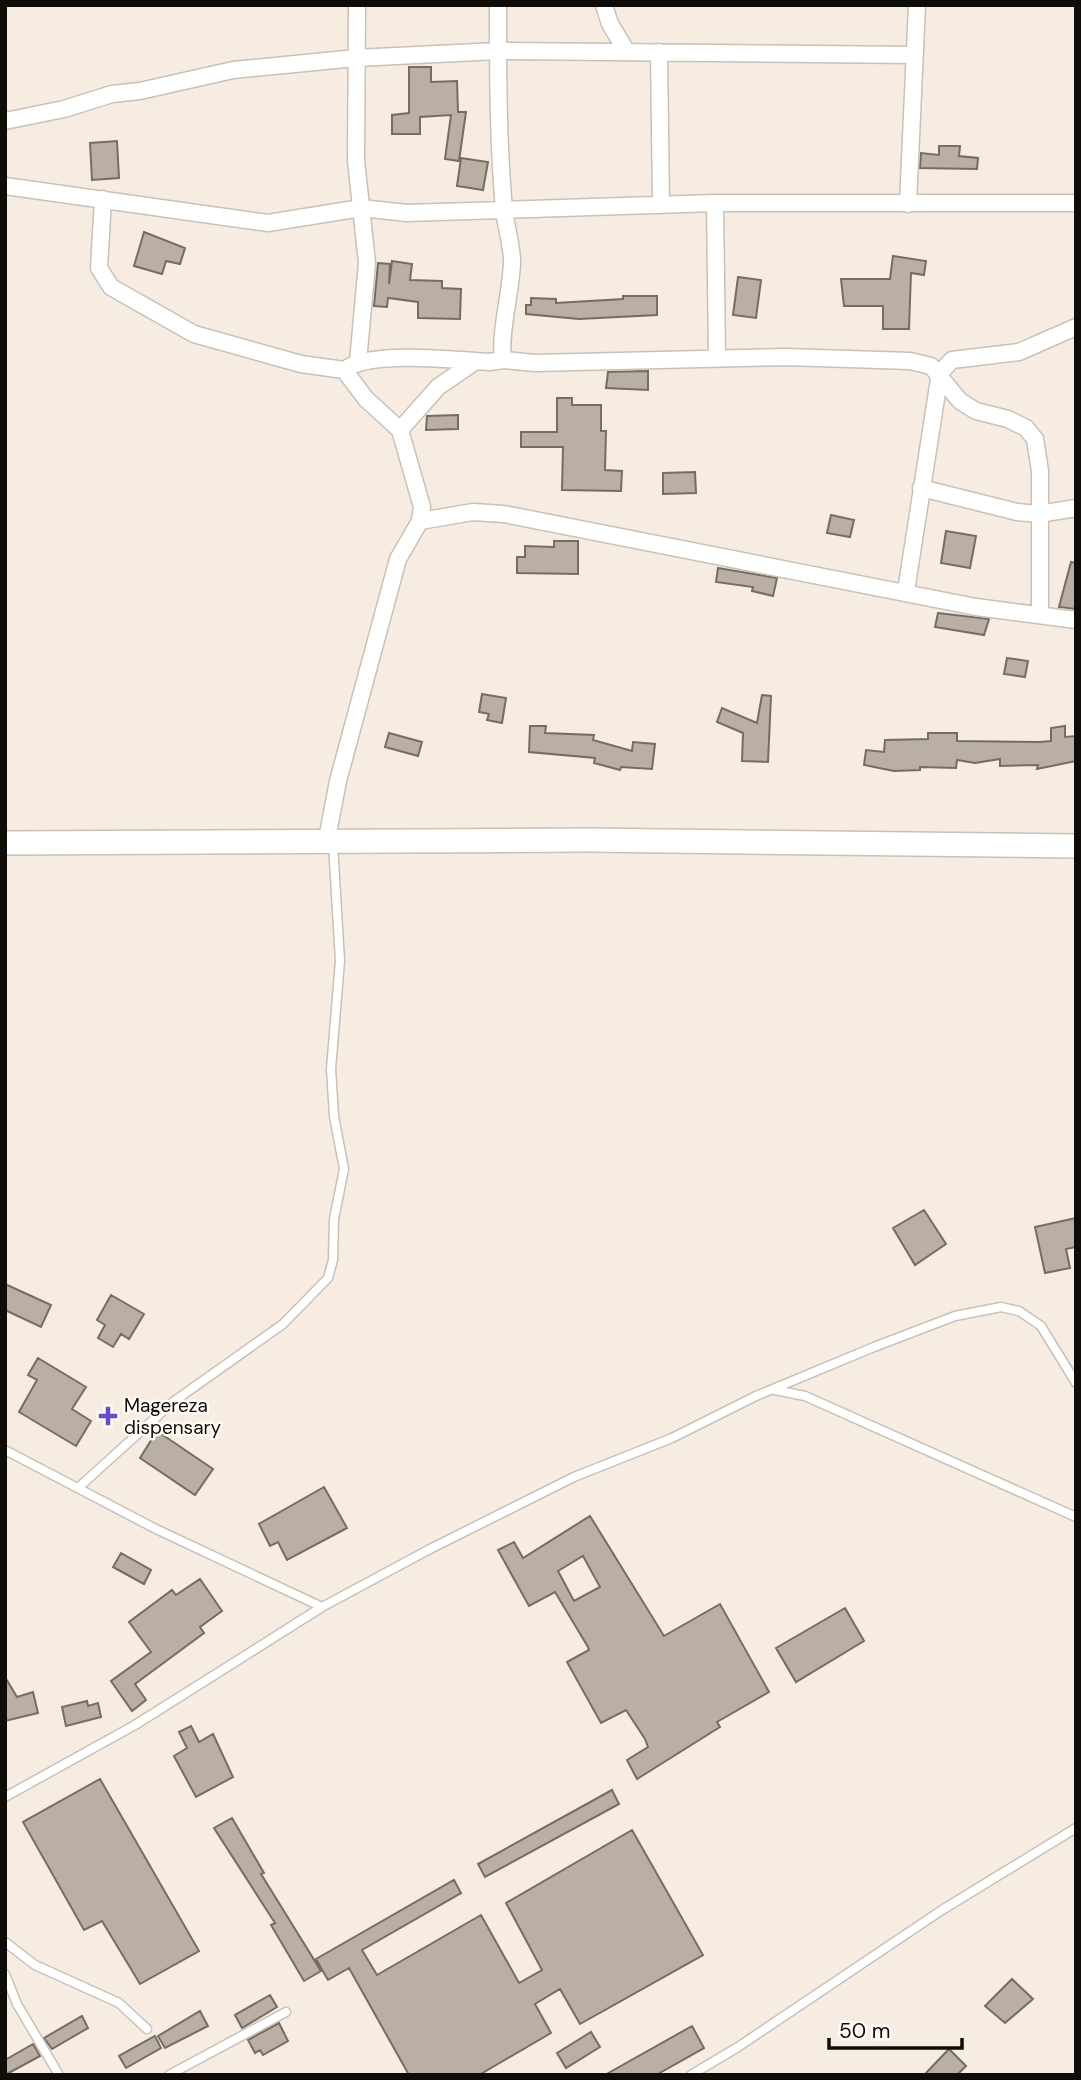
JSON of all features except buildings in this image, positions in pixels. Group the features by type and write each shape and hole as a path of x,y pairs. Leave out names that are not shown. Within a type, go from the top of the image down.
{"street":[{"path":"330,844 338,781 398,559 420,521 422,506 400,430 366,399 351,366 367,262 356,160 357,5"},
{"path":"498,5 504,210 512,258 507,318 502,338 504,360"},
{"path":"604,5 610,24 627,52"},
{"path":"908,204 916,5"},
{"path":"5,121 64,109 112,94 140,91 233,71 356,58 498,51 914,55"},
{"path":"659,52 661,205"},
{"path":"5,186 268,223 360,208 407,213 715,203 1076,203"},
{"path":"103,199 99,268 111,287 194,334 301,365 351,366 383,358 535,363 717,356 910,361 931,366 940,373 960,401 976,411 1008,419 1026,428 1035,439 1040,471 1040,615"},
{"path":"715,203 717,356"},
{"path":"906,591 940,373 952,360 1019,352 1076,327"},
{"path":"400,430 438,387 477,361"},
{"path":"921,488 1017,512 1039,514 1076,508"},
{"path":"420,521 473,512 504,514 906,591 976,607 1076,620"},
{"path":"5,844 330,844 588,840 1076,846"}],"lane":[{"path":"78,1488 173,1402 284,1324 328,1278 333,1259 334,1219 344,1169 334,1116 331,1069 340,961 330,844"},
{"path":"5,1797 111,1739 322,1607 574,1476 672,1438 772,1390 954,1316 1001,1307 1019,1311 1041,1326 1076,1383"},
{"path":"772,1390 805,1396 1076,1517"},
{"path":"5,1450 322,1607"},
{"path":"691,2075 738,2047 942,1910 1076,1828"},
{"path":"5,1942 35,1965 119,2003 147,2029"},
{"path":"5,1974 17,2004 59,2075"},
{"path":"169,2075 286,2012"}],"place":[{"name":"Magereza dispensary","path":"108,1416"}]}
